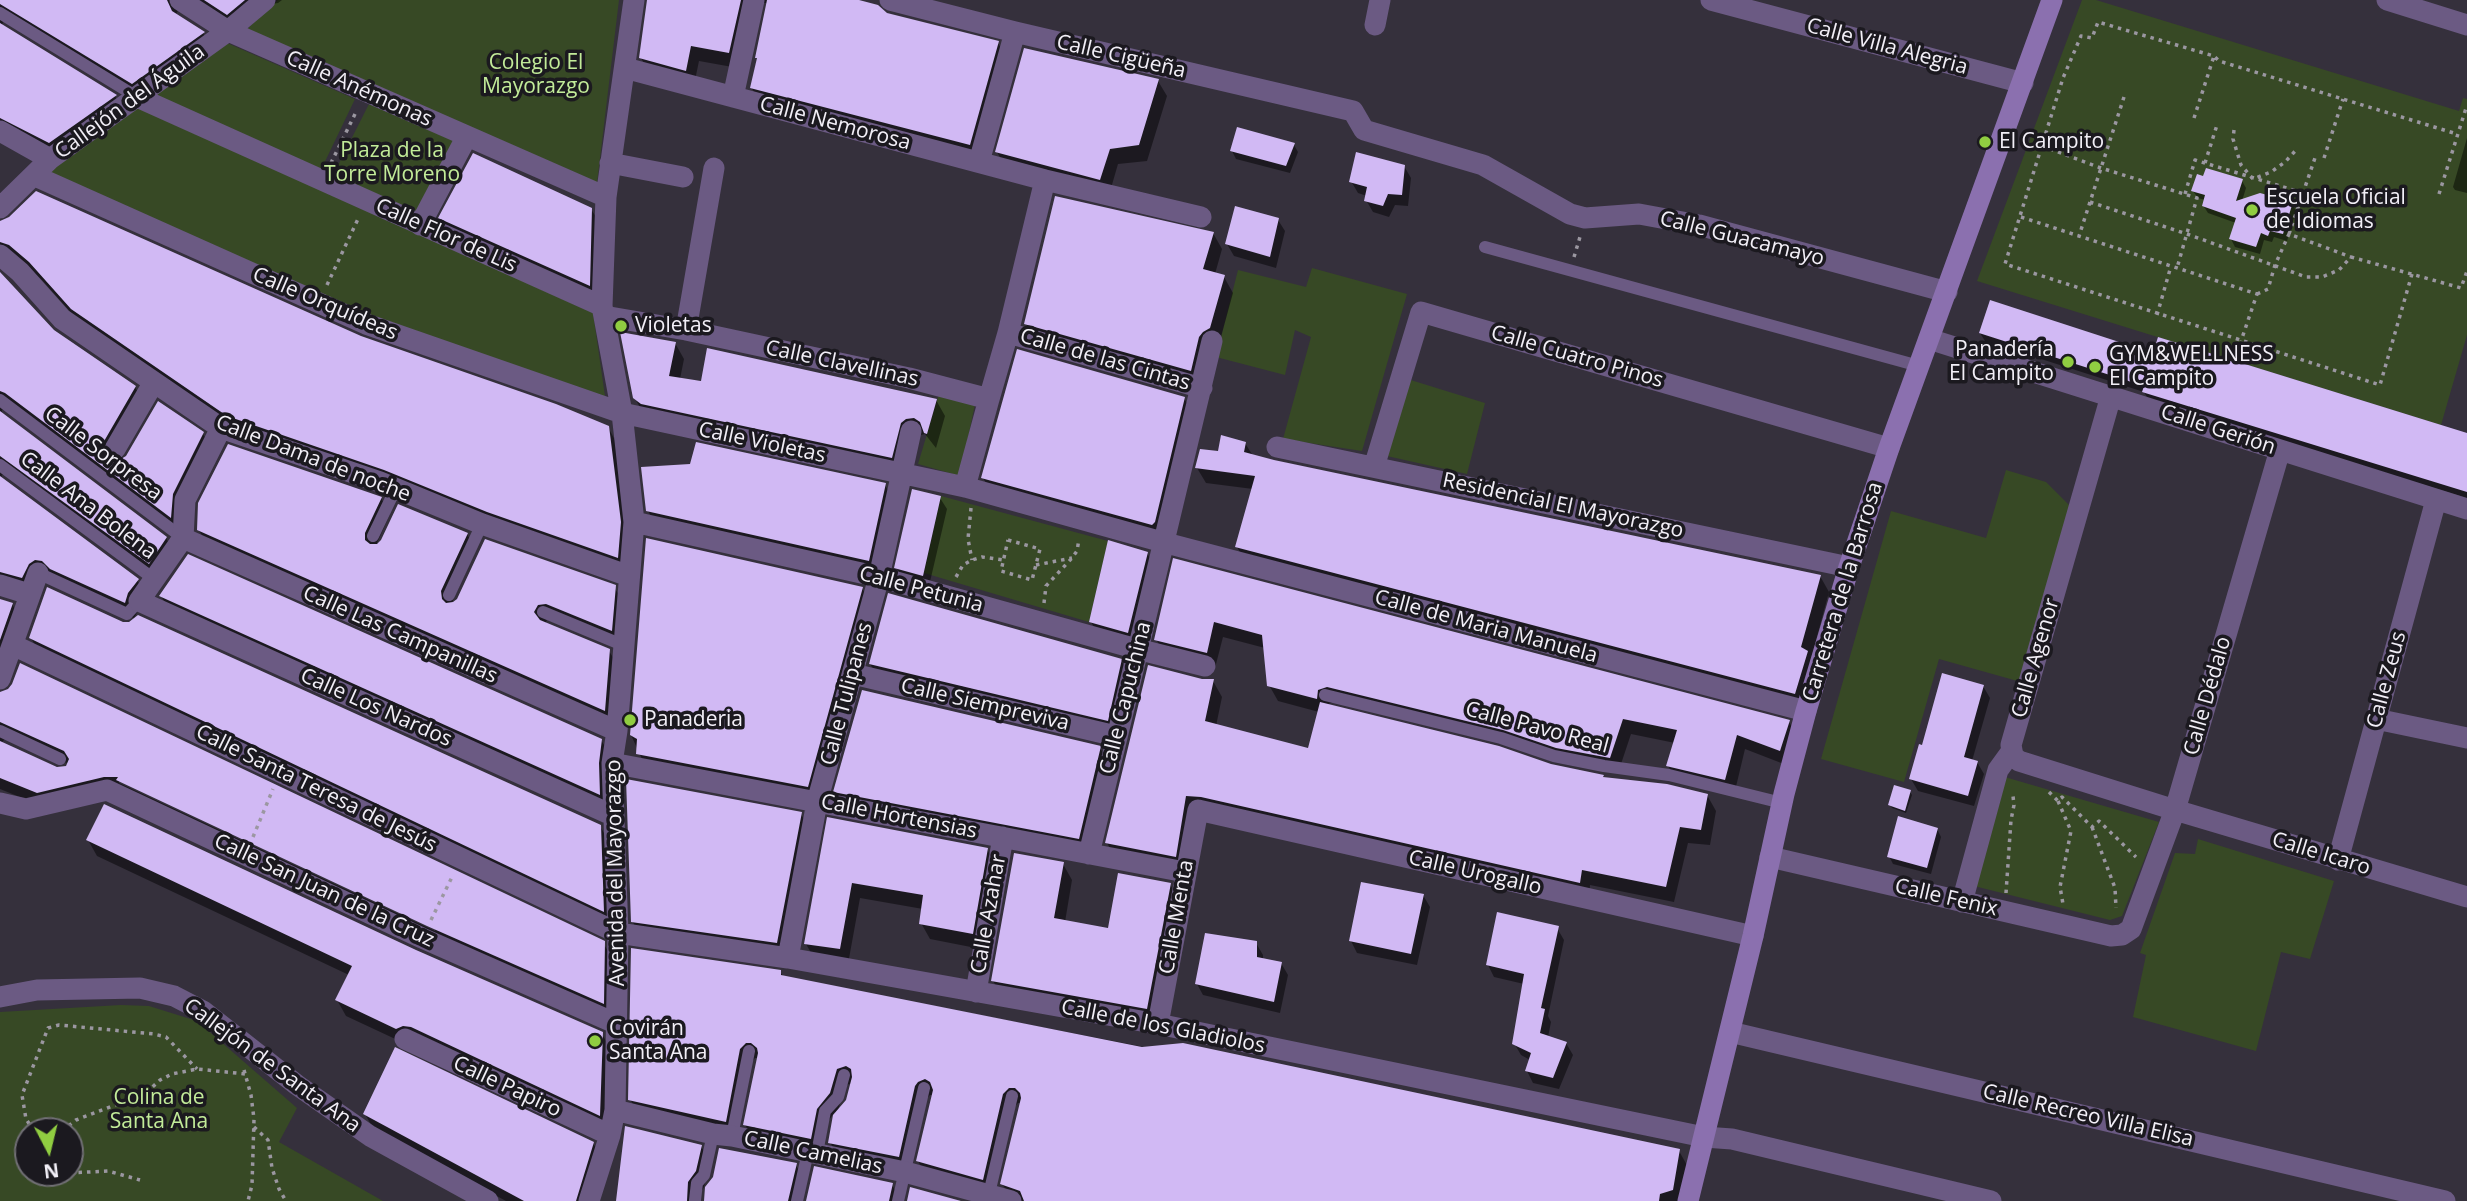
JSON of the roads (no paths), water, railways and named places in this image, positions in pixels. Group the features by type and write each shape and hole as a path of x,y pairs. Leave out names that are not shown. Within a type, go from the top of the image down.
{"street":[{"name":"Calle Anémonas","path":"180,0 228,32 606,197"},
{"name":"Callejón del Águila","path":"0,208 50,159 228,32 265,0"},
{"name":"Avenida del Mayorazgo","path":"589,1201 615,1110 618,933 612,762 625,646 634,523 622,414 603,311 606,197 634,0"},
{"path":"733,97 754,0"},
{"name":"Calle Cigüeña","path":"890,0 1353,111"},
{"path":"1375,25 1380,0"},
{"name":"Calle Villa Alegria","path":"1711,0 2023,83"},
{"name":"Carretera de la Barrosa","path":"1688,1201 1805,711 1889,447 2052,0"},
{"path":"2387,0 2467,25"},
{"path":"979,162 1015,32"},
{"name":"Calle Nemorosa","path":"625,68 1045,180 1201,217"},
{"name":"Calle Flor de Lis","path":"137,97 421,225 603,311"},
{"name":"Calle Guacamayo","path":"1353,111 1364,130 1483,165 1570,214 1585,218 1639,214 1699,225 1947,292"},
{"path":"0,131 50,159"},
{"path":"421,225 467,136"},
{"path":"610,163 683,177"},
{"path":"686,330 714,168"},
{"name":"Calle Orquídeas","path":"35,176 366,324 622,414"},
{"path":"968,496 989,399 1045,180"},
{"name":"Calle Dama de noche","path":"0,255 20,272 62,319 221,428 380,482 482,524 629,576"},
{"name":"Calle Clavellinas","path":"603,311 909,378 989,399"},
{"name":"Calle Cuatro Pinos","path":"1374,467 1420,312 1889,447"},
{"name":"Calle de las Cintas","path":"1008,333 1202,387"},
{"name":"Calle Gerión","path":"1929,339 2467,509"},
{"name":"Calle Capuchina","path":"1090,854 1116,736 1166,543 1213,341"},
{"path":"115,449 154,382"},
{"name":"Calle Agenor","path":"2011,752 2111,396"},
{"name":"Calle Violetas","path":"622,414 901,472 968,496 1166,543"},
{"path":"139,601 183,538 185,500 221,428"},
{"path":"901,472 911,430"},
{"name":"Residencial El Mayorazgo","path":"1276,447 1849,567"},
{"name":"Calle Dédalo","path":"2122,935 2131,929 2175,810 2280,450"},
{"name":"Calle Tulipanes","path":"788,958 817,802 879,577 901,472"},
{"name":"Calle Zeus","path":"2338,860 2436,500"},
{"name":"Calle Petunia","path":"634,523 879,577 1205,666"},
{"name":"Calle Las Campanillas","path":"183,538 617,732"},
{"name":"Calle de Maria Manuela","path":"1166,543 1805,711"},
{"path":"0,679 38,573"},
{"path":"0,585 29,594"},
{"name":"Calle Los Nardos","path":"139,601 614,816"},
{"name":"Calle Santa Teresa de Jesús","path":"13,645 618,933"},
{"name":"Calle Siempreviva","path":"853,674 1116,736"},
{"path":"2376,719 2467,738"},
{"path":"1962,902 1998,770 2011,752 2015,759 2175,810"},
{"name":"Calle Hortensias","path":"612,762 1185,872"},
{"name":"Calle San Juan de la Cruz","path":"0,803 26,809 107,790 422,938 617,1024"},
{"name":"Calle Menta","path":"1158,1024 1198,810"},
{"name":"Calle Urogallo","path":"1198,810 1753,936"},
{"name":"Calle Icaro","path":"2175,810 2467,897"},
{"name":"Calle Azahar","path":"976,992 1003,837"},
{"name":"Calle Fenix","path":"1770,857 2111,936 2122,935"},
{"name":"Calle de los Gladiolos","path":"618,933 788,958 1158,1024 1704,1137 1732,1139 1990,1201"},
{"name":"Callejón de Santa Ana","path":"0,997 37,990 140,988 174,996 204,1011 297,1085 370,1136 488,1201"},
{"name":"Calle Recreo Villa Elisa","path":"1730,1032 2445,1201"},
{"name":"Calle Papiro","path":"405,1039 610,1135"},
{"name":"Calle Camelias","path":"615,1110 905,1172 988,1198 1011,1201"}],"lane":[{"path":"0,13 137,97"},
{"path":"1485,247 1919,366"},
{"name":"Calle Sorpresa","path":"0,400 183,538"},
{"name":"Calle Ana Bolena","path":"0,465 154,579"},
{"path":"373,536 395,490"},
{"path":"449,595 482,524"},
{"path":"38,573 127,614 139,601"},
{"path":"543,612 625,646"},
{"name":"Calle Pavo Real","path":"1325,695 1501,738 1554,756 1669,775 1782,803"},
{"path":"0,731 60,759"},
{"path":"695,1199 696,1184 704,1175 722,1135 748,1051"},
{"path":"797,1201 825,1111 838,1097 844,1075"},
{"path":"898,1201 924,1088"},
{"path":"988,1198 1012,1096"}],"place":[{"name":"El Campito","path":"1985,142"},
{"name":"Escuela Oficial de Idiomas","path":"2252,210"},
{"name":"Violetas","path":"621,326"},
{"name":"Panadería El Campito","path":"2068,362"},
{"name":"GYM&WELLNESS El Campito","path":"2095,367"},
{"name":"Panaderia","path":"630,720"},
{"name":"Covirán Santa Ana","path":"595,1041"}],"park label":[{"name":"Colegio El Mayorazgo","path":"536,75"},
{"name":"Plaza de la Torre Moreno","path":"392,163"},
{"name":"Colina de Santa Ana","path":"159,1110"}]}
